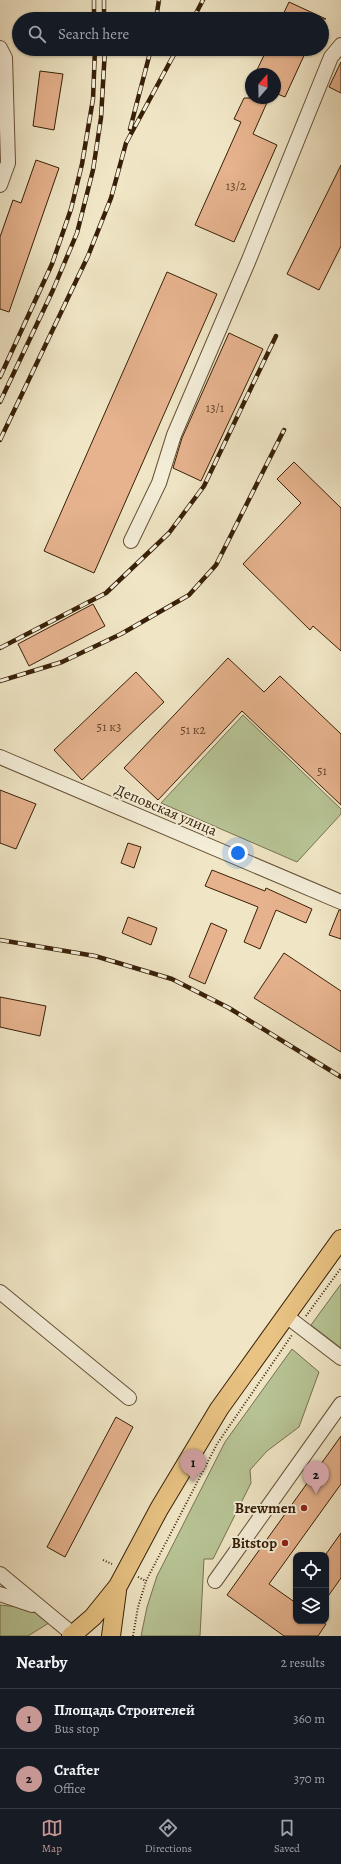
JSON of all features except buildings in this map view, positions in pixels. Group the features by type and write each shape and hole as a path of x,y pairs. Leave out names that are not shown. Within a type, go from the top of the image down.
{"main road":[{"path":"73,1635 93,1617 122,1579 196,1444 219,1409 292,1320 341,1239"},
{"path":"111,1636 112,1616 122,1579"}],"street":[{"path":"131,541 159,483 174,435 248,262 331,57 341,45"},
{"path":"0,48 5,58 8,163 0,185"},
{"name":"Деповская улица","path":"0,758 341,902"},
{"path":"0,1292 129,1398"},
{"path":"292,1320 341,1358"},
{"path":"215,1580 341,1404"},
{"path":"0,1574 73,1635"},
{"path":"0,1594 40,1608"}],"path":[{"path":"133,1636 138,1607 146,1581 197,1479 292,1320 341,1268"},
{"path":"103,1560 122,1579 146,1581"}],"green space":[{"path":"243,715 341,809 341,814 297,862 161,803"},
{"path":"341,1284 341,1348 311,1325"},
{"path":"292,1349 319,1372 299,1427 267,1451 250,1470 251,1483 213,1559 204,1559 200,1636 141,1636 147,1607 157,1576 225,1442"},
{"path":"0,1605 35,1609 52,1621 28,1636 0,1636"}],"railway":[{"path":"94,0 94,12"},
{"path":"104,0 104,12"},
{"path":"157,12 159,0"},
{"path":"197,12 203,0"},
{"path":"0,377 52,264 71,209 82,164 93,99 95,56"},
{"path":"0,402 53,290 77,233 93,170 101,118 105,56"},
{"path":"130,129 149,56"},
{"path":"0,440 88,256 111,198 126,143 173,56"},
{"path":"0,648 106,593 169,533 204,486 276,336"},
{"path":"0,681 62,662 121,634 189,595 216,565 284,430"},
{"path":"0,940 95,956 172,979 229,1008 341,1077"}],"place":[{"name":"Площадь Строителей","path":"193,1482"},
{"name":"Crafter","path":"316,1494"},
{"name":"Brewmen","path":"304,1508"},
{"name":"Bitstop","path":"285,1543"}]}
